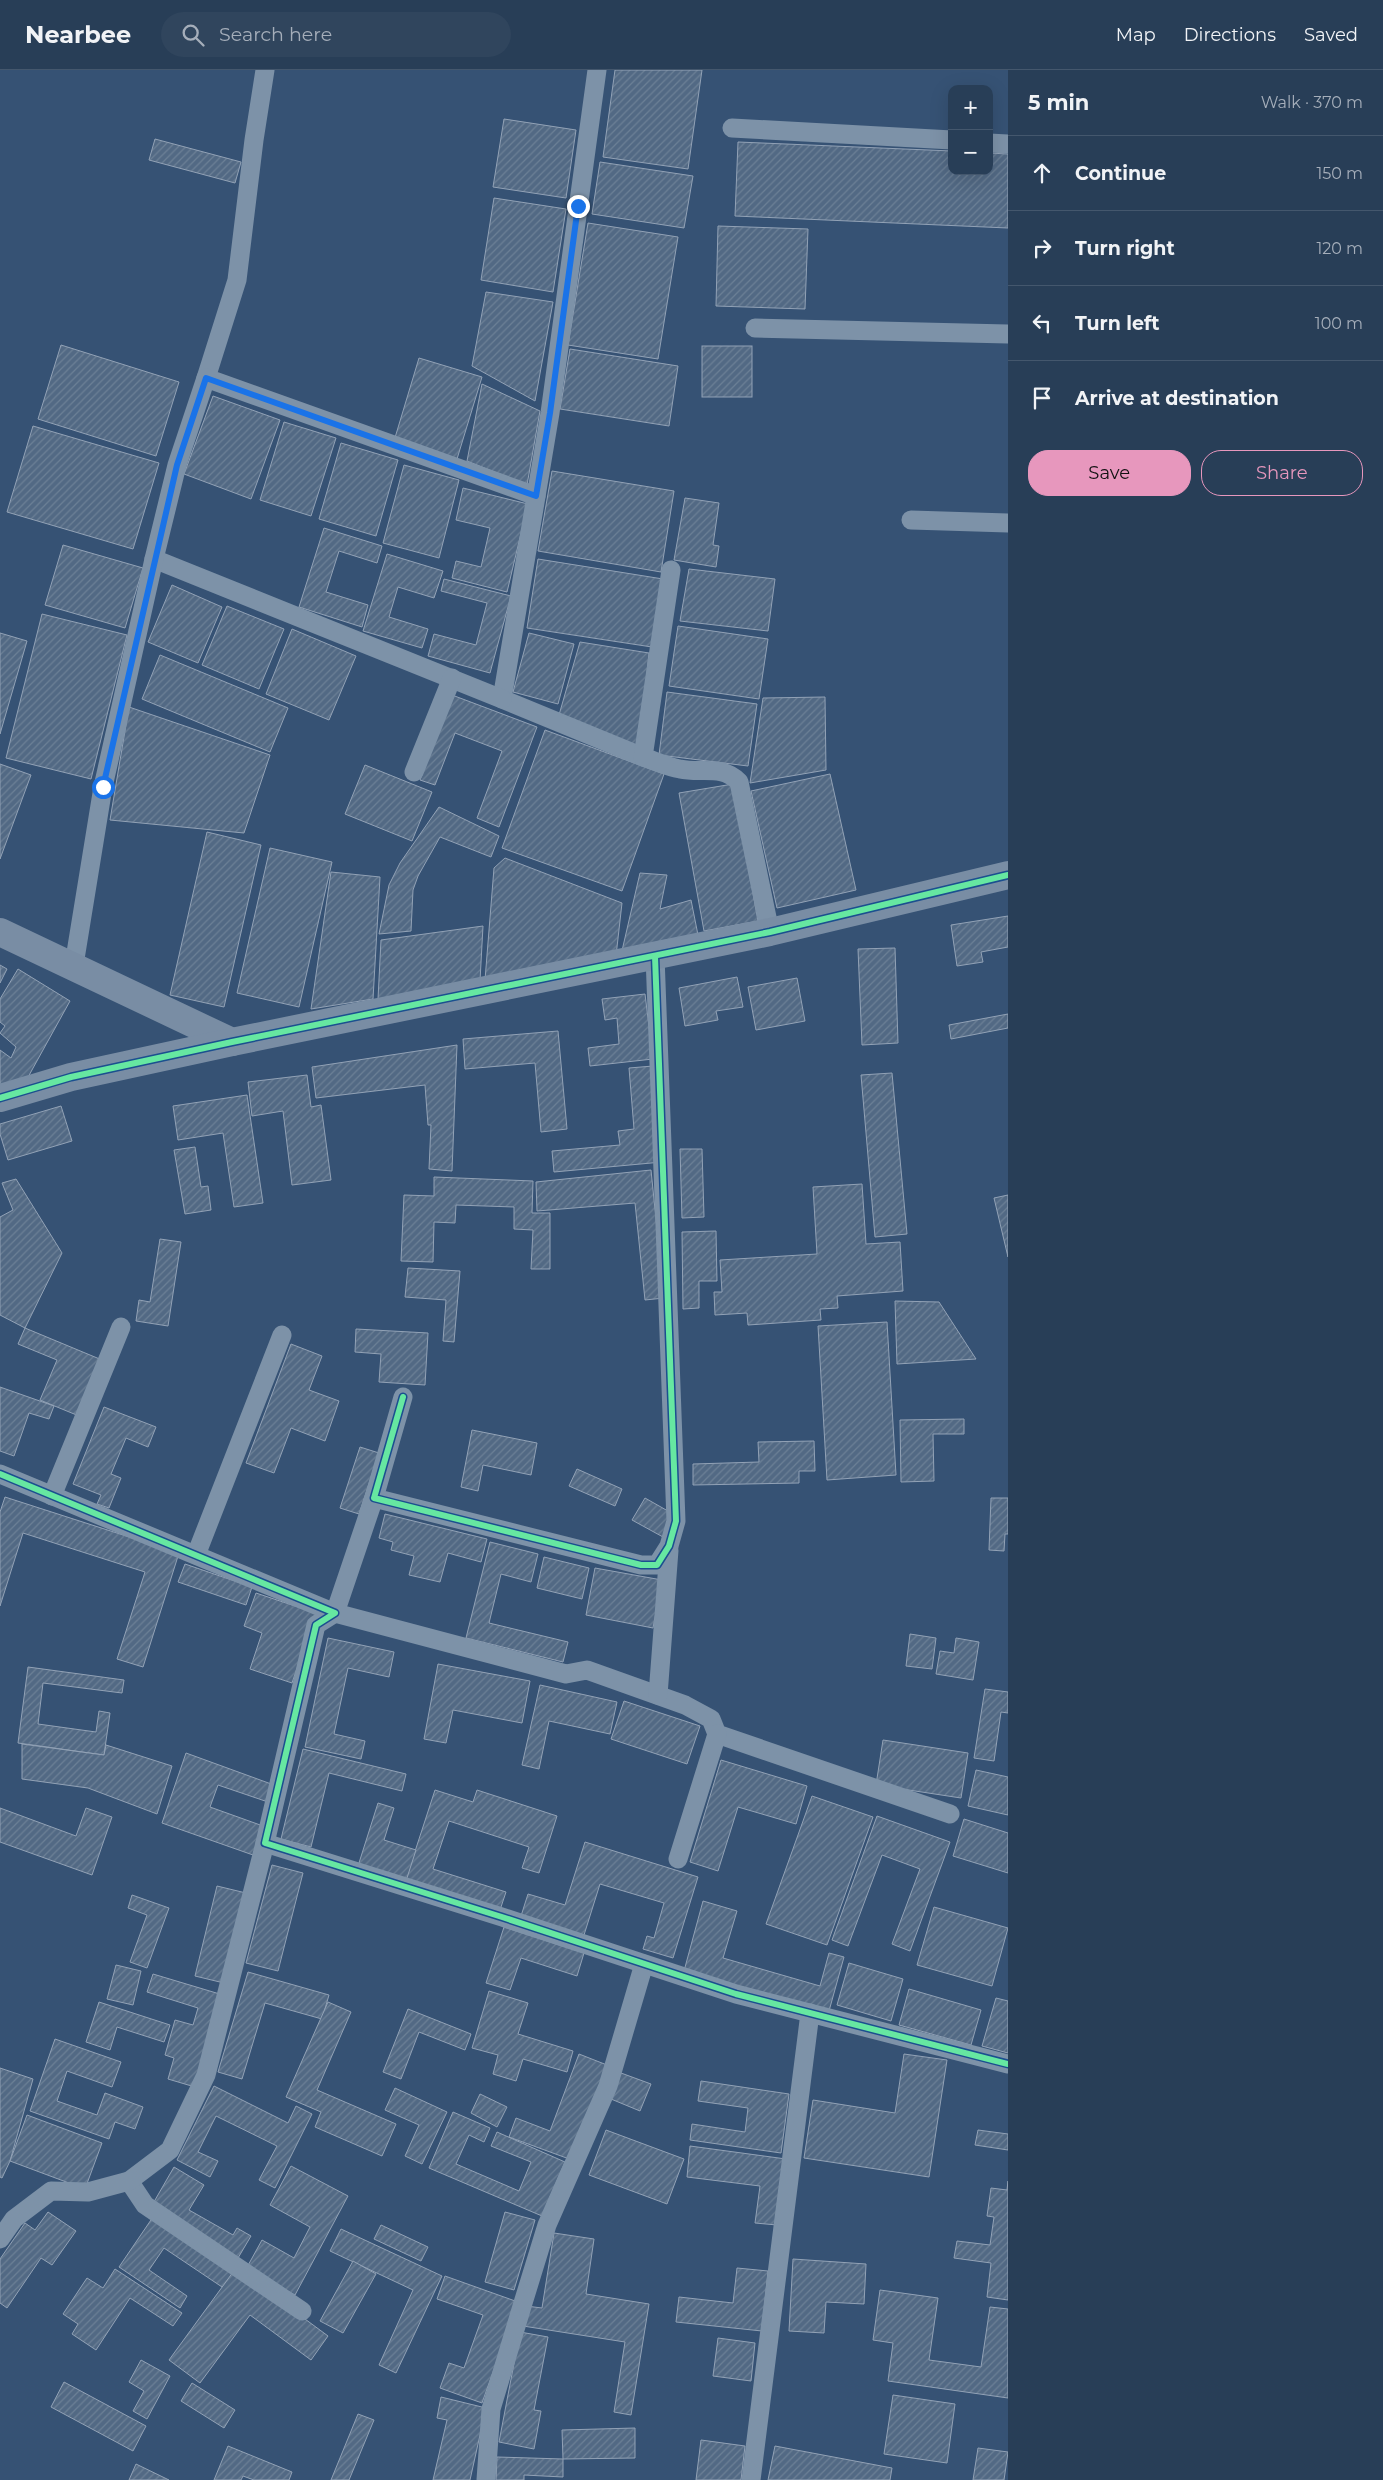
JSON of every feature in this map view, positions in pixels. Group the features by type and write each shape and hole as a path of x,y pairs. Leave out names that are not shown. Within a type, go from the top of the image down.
{"street":[{"path":"74,965 103,787 154,559 177,465 237,280 254,140 265,70"},
{"path":"502,698 550,413 598,70"},
{"path":"732,128 948,140"},
{"path":"993,142 1008,144"},
{"path":"755,328 1008,334"},
{"path":"206,378 536,496"},
{"path":"911,520 1008,523"},
{"path":"154,559 502,698 643,757 681,770 718,771 731,774 739,782 770,932"},
{"path":"643,757 671,570"},
{"path":"414,772 452,678"},
{"path":"0,1098 71,1078 232,1042 770,932 1008,875"},
{"path":"0,932 74,965 232,1042"},
{"path":"655,956 676,1521 669,1546 658,1695"},
{"path":"52,1496 121,1327"},
{"path":"196,1555 282,1335"},
{"path":"0,2239 14,2219 51,2191 88,2192 129,2180 170,2150 206,2074 265,1843 316,1625 335,1614 374,1498 403,1397"},
{"path":"0,1474 335,1614 566,1674 587,1670 685,1705 711,1719 717,1734 678,1859"},
{"path":"374,1498 641,1565 657,1565 669,1546"},
{"path":"717,1734 950,1814"},
{"path":"265,1843 736,1994 1008,2064"},
{"path":"486,2480 491,2409 522,2303 546,2225 608,2086 644,1964"},
{"path":"752,2480 810,2013"},
{"path":"129,2180 145,2206 302,2311"}],"building":[{"path":"615,70 702,70 688,169 603,157"},
{"path":"504,119 576,130 566,198 493,187"},
{"path":"155,139 241,162 235,183 149,160"},
{"path":"738,142 948,151 948,175 993,175 993,153 1008,154 1008,228 735,216"},
{"path":"600,162 693,176 684,228 592,214"},
{"path":"494,198 566,209 553,292 481,280"},
{"path":"588,223 678,237 658,359 568,345"},
{"path":"718,226 808,229 805,309 716,306"},
{"path":"486,292 553,302 535,401 472,366"},
{"path":"61,345 179,382 156,456 38,419"},
{"path":"702,346 752,346 752,397 702,397"},
{"path":"570,349 678,366 669,426 560,409"},
{"path":"419,358 482,377 457,459 394,441"},
{"path":"482,384 540,411 527,485 467,461"},
{"path":"213,396 280,420 251,499 184,474"},
{"path":"284,422 336,438 311,516 260,500"},
{"path":"33,426 159,463 133,549 7,512"},
{"path":"341,443 398,460 376,536 319,519"},
{"path":"404,465 459,480 439,558 383,543"},
{"path":"552,471 674,491 661,572 538,551"},
{"path":"463,488 528,504 507,592 452,578 456,561 481,567 490,528 456,520"},
{"path":"685,498 719,503 713,545 719,546 716,567 674,560"},
{"path":"324,528 382,546 377,563 339,551 326,592 368,605 362,627 299,607"},
{"path":"63,545 143,568 125,628 45,605"},
{"path":"387,554 443,571 434,598 398,587 389,617 428,629 422,648 363,631"},
{"path":"538,559 663,579 652,647 527,628"},
{"path":"689,569 775,579 768,631 680,621"},
{"path":"444,579 511,596 490,673 428,656 434,634 476,645 487,603 441,591"},
{"path":"172,585 222,607 198,663 148,642"},
{"path":"227,606 284,629 259,689 202,665"},
{"path":"42,614 127,635 91,779 6,758"},
{"path":"678,626 768,639 759,699 669,686"},
{"path":"292,629 356,656 329,720 266,694"},
{"path":"0,633 27,641 0,734"},
{"path":"529,633 574,644 558,704 513,692"},
{"path":"580,642 649,653 639,749 559,715"},
{"path":"160,655 288,708 270,752 142,699"},
{"path":"667,692 757,704 748,766 659,755"},
{"path":"452,695 537,727 499,827 477,818 502,751 455,733 435,785 420,780"},
{"path":"825,697 826,770 750,783 763,698"},
{"path":"129,707 270,755 244,833 110,820"},
{"path":"545,730 664,774 622,891 502,848"},
{"path":"0,764 31,775 0,859"},
{"path":"365,765 432,792 412,841 345,814"},
{"path":"830,774 856,890 777,908 751,791"},
{"path":"733,784 758,921 704,931 679,793"},
{"path":"439,807 499,836 491,857 440,837 418,876 413,890 411,931 379,934 389,885 400,863"},
{"path":"207,832 261,845 224,1007 170,995"},
{"path":"270,848 332,862 299,1007 237,993"},
{"path":"505,858 622,903 616,956 485,980 494,868"},
{"path":"331,872 380,877 373,999 311,1009"},
{"path":"640,873 667,875 660,909 691,900 698,935 621,955"},
{"path":"1008,916 1008,947 981,952 983,962 957,966 951,925"},
{"path":"483,926 480,981 378,999 381,940"},
{"path":"895,948 898,1043 862,1045 858,949"},
{"path":"0,965 7,969 0,983"},
{"path":"18,969 70,1001 27,1079 0,1086 0,1050 11,1058 16,1047 0,1033 5,1026 0,1022 0,999"},
{"path":"737,977 743,1007 716,1011 718,1020 685,1026 679,988"},
{"path":"797,978 805,1021 756,1030 748,987"},
{"path":"645,994 653,1059 590,1066 588,1048 619,1044 617,1018 605,1020 602,999"},
{"path":"1008,1014 1008,1028 951,1039 949,1025"},
{"path":"558,1031 567,1129 541,1132 535,1063 465,1069 463,1039"},
{"path":"457,1045 452,1171 429,1169 431,1125 428,1125 425,1085 316,1098 312,1067"},
{"path":"653,1066 662,1162 554,1172 552,1151 620,1145 618,1131 634,1129 629,1068"},
{"path":"892,1073 907,1234 875,1237 861,1075"},
{"path":"307,1075 311,1107 321,1105 331,1180 292,1185 283,1111 252,1116 248,1082"},
{"path":"247,1095 263,1203 234,1207 223,1133 178,1140 173,1106"},
{"path":"61,1106 72,1141 8,1160 0,1134 0,1124"},
{"path":"195,1147 201,1187 208,1186 211,1210 185,1214 174,1150"},
{"path":"680,1149 702,1149 704,1217 682,1218"},
{"path":"651,1170 664,1298 645,1300 635,1203 537,1211 536,1182"},
{"path":"434,1177 533,1181 532,1213 550,1213 550,1269 531,1269 533,1230 514,1229 514,1207 456,1205 455,1223 434,1222 433,1262 401,1261 404,1195 434,1196"},
{"path":"16,1179 62,1253 25,1328 0,1315 0,1217 13,1210 2,1183"},
{"path":"862,1184 866,1244 900,1242 903,1291 837,1296 838,1308 820,1309 821,1320 748,1325 747,1313 715,1315 714,1292 722,1292 720,1260 817,1254 813,1187"},
{"path":"1008,1195 1008,1257 994,1198"},
{"path":"716,1231 717,1281 699,1281 699,1308 683,1309 682,1232"},
{"path":"160,1239 181,1242 168,1326 136,1321 139,1300 150,1302"},
{"path":"408,1268 460,1271 454,1342 443,1341 446,1300 405,1297"},
{"path":"895,1301 939,1302 976,1359 897,1364"},
{"path":"887,1322 896,1475 827,1480 818,1326"},
{"path":"25,1328 102,1360 79,1416 40,1400 57,1360 18,1344"},
{"path":"356,1329 428,1333 425,1385 379,1382 381,1354 355,1352"},
{"path":"291,1344 322,1356 309,1390 339,1401 325,1441 291,1428 274,1473 246,1463"},
{"path":"0,1387 54,1406 49,1419 29,1413 14,1456 0,1451"},
{"path":"104,1407 156,1427 148,1447 126,1438 111,1474 121,1478 109,1508 97,1504 101,1495 73,1484"},
{"path":"964,1419 964,1434 933,1434 934,1481 901,1482 900,1420"},
{"path":"472,1430 537,1443 531,1475 483,1465 478,1491 461,1487"},
{"path":"814,1441 815,1471 799,1471 799,1483 693,1485 693,1464 759,1462 758,1442"},
{"path":"360,1447 379,1453 359,1514 340,1508"},
{"path":"577,1469 622,1489 615,1506 569,1486"},
{"path":"5,1497 179,1553 143,1667 117,1659 145,1572 23,1533 0,1606 0,1512"},
{"path":"645,1498 675,1515 663,1537 632,1520"},
{"path":"991,1498 1008,1498 1008,1534 1005,1534 1004,1551 989,1550"},
{"path":"385,1514 487,1539 481,1562 448,1553 440,1582 409,1575 414,1556 391,1550 393,1542 379,1538"},
{"path":"490,1542 538,1554 531,1582 501,1574 489,1623 568,1642 563,1662 466,1638"},
{"path":"544,1557 589,1568 582,1599 537,1588"},
{"path":"185,1564 252,1587 246,1605 178,1582"},
{"path":"595,1568 662,1580 653,1628 586,1615"},
{"path":"256,1593 316,1613 292,1683 250,1669 262,1633 244,1626"},
{"path":"910,1634 936,1638 932,1669 906,1666"},
{"path":"328,1638 394,1652 389,1677 348,1668 334,1734 365,1741 361,1759 305,1747"},
{"path":"956,1638 979,1642 973,1680 936,1674 940,1651 954,1653"},
{"path":"438,1664 530,1681 522,1723 453,1710 446,1743 424,1739"},
{"path":"28,1667 124,1680 122,1693 43,1683 38,1724 96,1732 99,1711 110,1713 104,1755 18,1743"},
{"path":"540,1685 617,1702 610,1734 549,1721 539,1769 522,1765"},
{"path":"985,1689 1008,1692 1008,1713 1001,1712 994,1761 974,1758"},
{"path":"624,1701 700,1726 687,1764 611,1739"},
{"path":"883,1740 968,1753 961,1798 876,1785"},
{"path":"22,1744 104,1755 106,1745 172,1766 157,1814 88,1788 22,1779"},
{"path":"303,1749 406,1774 402,1791 329,1773 311,1847 281,1839"},
{"path":"186,1753 274,1785 268,1802 218,1785 210,1807 263,1826 253,1855 162,1823"},
{"path":"721,1760 807,1786 796,1824 738,1807 718,1871 690,1862"},
{"path":"976,1770 1008,1777 1008,1815 968,1806"},
{"path":"435,1790 473,1802 477,1790 557,1816 539,1873 522,1868 529,1847 449,1821 433,1869 506,1892 499,1913 405,1882"},
{"path":"812,1796 873,1817 827,1945 766,1924"},
{"path":"378,1803 394,1808 384,1840 416,1850 406,1881 358,1866"},
{"path":"0,1808 76,1836 86,1808 112,1817 92,1875 0,1842"},
{"path":"877,1816 950,1842 910,1951 892,1944 920,1869 882,1855 848,1946 832,1940"},
{"path":"964,1819 1008,1833 1008,1873 953,1856"},
{"path":"585,1842 698,1877 673,1958 643,1949 647,1936 654,1938 664,1903 600,1884 584,1935 521,1916 528,1894 565,1905"},
{"path":"272,1865 303,1873 278,1971 246,1963"},
{"path":"217,1886 246,1893 224,1983 195,1976"},
{"path":"132,1895 169,1908 147,1968 130,1962 147,1915 128,1908"},
{"path":"703,1901 737,1911 723,1958 820,1986 829,1953 844,1957 829,2011 684,1971"},
{"path":"934,1907 1008,1928 992,1986 917,1965"},
{"path":"504,1927 584,1953 577,1976 521,1958 510,1990 486,1983"},
{"path":"849,1963 903,1979 891,2021 837,2005"},
{"path":"116,1965 141,1971 133,2005 107,1999"},
{"path":"248,1972 329,1995 322,2019 265,2003 242,2079 218,2072"},
{"path":"153,1974 223,1995 195,2087 168,2079 174,2058 165,2055 175,2020 193,2025 198,2008 147,1992"},
{"path":"909,1989 981,2010 971,2045 899,2025"},
{"path":"489,1991 528,2003 518,2034 573,2051 567,2072 523,2059 516,2081 493,2074 498,2055 472,2048"},
{"path":"996,1998 1008,2001 1008,2053 982,2046"},
{"path":"99,2002 170,2025 164,2042 117,2027 110,2050 86,2042"},
{"path":"328,2002 351,2012 317,2090 396,2124 382,2156 315,2127 321,2112 286,2097"},
{"path":"408,2009 471,2034 465,2050 419,2032 401,2079 383,2072"},
{"path":"55,2039 121,2062 112,2087 67,2071 57,2101 97,2115 105,2093 143,2107 135,2129 115,2122 109,2139 30,2111"},
{"path":"579,2054 607,2065 572,2160 509,2137 516,2118 550,2131"},
{"path":"904,2054 947,2060 929,2177 804,2158 813,2100 895,2113"},
{"path":"0,2068 33,2079 10,2161 2,2178 0,2177"},
{"path":"621,2073 651,2084 640,2111 611,2099"},
{"path":"701,2081 789,2094 781,2153 690,2140 692,2124 745,2132 748,2108 698,2101"},
{"path":"214,2086 288,2123 296,2106 312,2114 275,2188 259,2180 277,2146 216,2116 198,2152 218,2161 210,2177 177,2160"},
{"path":"395,2088 447,2112 422,2164 405,2156 419,2125 385,2110"},
{"path":"480,2094 507,2107 497,2127 471,2113"},
{"path":"453,2112 490,2128 484,2142 469,2135 456,2164 519,2191 531,2162 491,2146 497,2132 565,2162 542,2216 429,2168"},
{"path":"27,2115 102,2143 85,2189 10,2161"},
{"path":"606,2130 684,2159 667,2204 589,2175"},
{"path":"978,2130 1008,2134 1008,2150 975,2145"},
{"path":"690,2146 786,2159 777,2225 755,2223 760,2186 687,2177"},
{"path":"291,2166 348,2196 295,2295 246,2269 262,2240 294,2258 310,2227 270,2205"},
{"path":"174,2167 204,2185 189,2210 233,2235 237,2228 251,2236 238,2258 151,2207"},
{"path":"1008,2181 1008,2300 987,2297 991,2263 954,2258 957,2241 990,2245 994,2217 987,2216 991,2188 1007,2190"},
{"path":"48,2212 76,2231 52,2265 41,2258 7,2308 0,2303 0,2259 25,2223 35,2230"},
{"path":"505,2212 535,2220 514,2290 485,2282"},
{"path":"153,2217 239,2275 228,2291 164,2248 149,2270 187,2296 180,2308 119,2267"},
{"path":"381,2225 428,2247 421,2261 374,2239"},
{"path":"341,2229 442,2276 396,2373 379,2365 413,2290 330,2251"},
{"path":"554,2233 594,2239 586,2294 649,2304 631,2415 614,2412 625,2342 523,2326 526,2306 542,2308"},
{"path":"793,2259 866,2264 864,2304 826,2302 824,2333 789,2331"},
{"path":"353,2261 376,2274 343,2333 320,2321"},
{"path":"236,2268 328,2336 311,2360 250,2315 200,2383 169,2360"},
{"path":"737,2268 768,2271 762,2331 676,2322 679,2297 733,2303"},
{"path":"115,2269 182,2313 173,2326 130,2298 96,2350 72,2334 78,2324 63,2314 87,2278 103,2288"},
{"path":"445,2276 518,2302 482,2403 440,2388 449,2363 464,2368 483,2315 437,2299"},
{"path":"880,2290 938,2298 929,2360 981,2367 990,2307 1008,2309 1008,2398 888,2381 893,2343 873,2340"},
{"path":"520,2332 548,2337 534,2410 541,2411 534,2449 499,2442"},
{"path":"718,2338 755,2343 751,2381 713,2376"},
{"path":"141,2360 170,2376 147,2419 133,2411 144,2391 129,2382"},
{"path":"64,2382 146,2426 133,2451 51,2407"},
{"path":"192,2383 235,2410 224,2428 181,2401"},
{"path":"893,2395 955,2404 947,2463 884,2454"},
{"path":"441,2397 486,2408 470,2480 433,2480 447,2420 437,2418"},
{"path":"358,2414 374,2420 349,2480 331,2480"},
{"path":"635,2428 635,2458 563,2459 562,2430"},
{"path":"701,2440 745,2446 741,2480 696,2480"},
{"path":"228,2446 292,2472 289,2480 254,2480 243,2476 241,2480 214,2480"},
{"path":"775,2446 892,2468 890,2480 768,2480"},
{"path":"978,2448 1008,2452 1004,2480 973,2480"},
{"path":"497,2457 563,2459 563,2477 524,2475 524,2480 496,2480"},
{"path":"136,2464 169,2480 129,2480"}],"cycle path":[{"path":"0,1098 71,1077 232,1042 770,932 1008,875"},
{"path":"403,1397 374,1498 641,1565 657,1565 669,1546 676,1521 655,956"},
{"path":"0,1474 335,1613 316,1625 265,1843 502,1917 736,1994 1008,2064"}],"route":[{"path":"103,787 177,465 206,378 536,496 550,413 578,206"}]}
